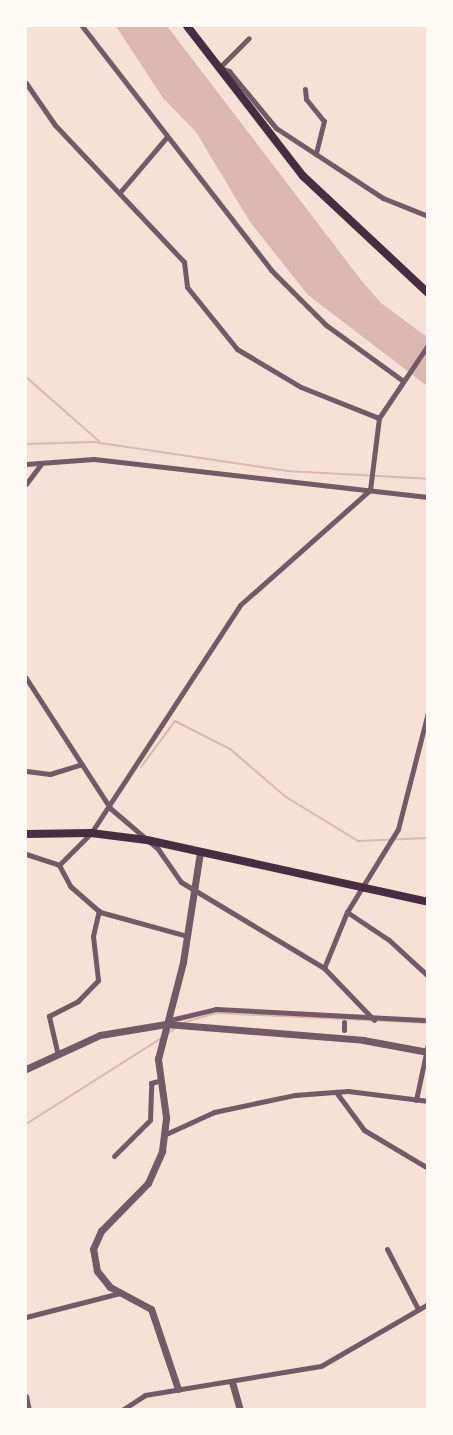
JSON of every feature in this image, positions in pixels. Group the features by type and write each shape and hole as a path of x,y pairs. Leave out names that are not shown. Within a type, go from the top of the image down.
{"highway":[{"path":"26,834 91,833 147,840 428,902"}],"main road":[{"path":"187,26 303,176 428,293"}],"street":[{"path":"82,26 166,138 302,303 404,379"},
{"path":"249,38 219,68 229,71 276,128 383,198 428,216"},
{"path":"26,83 55,125 121,191 184,262 187,287 237,349 301,387 379,418"},
{"path":"305,89 306,99 324,121 316,154"},
{"path":"121,191 166,138"},
{"path":"58,865 91,833 110,808 240,605 370,490 379,418 428,345"},
{"path":"26,464 94,459 428,497"},
{"path":"26,484 42,463"},
{"path":"26,678 79,765 110,808 147,840 194,891 324,968 374,1020"},
{"path":"324,968 347,912 398,829 428,712"},
{"path":"26,771 50,774 79,765"},
{"path":"178,1389 152,1309 120,1293 97,1271 96,1239 148,1183 166,1134 158,1081 187,936 200,852"},
{"path":"26,854 58,865 70,886 99,911 187,936"},
{"path":"57,1051 49,1016 92,991 98,980 93,936 99,911"},
{"path":"347,912 428,976"},
{"path":"428,998 424,1020 428,1029"},
{"path":"26,1069 57,1051 117,1030 168,1022 216,1010 374,1020 424,1020"},
{"path":"168,1022 363,1040 427,1049 416,1100"},
{"path":"344,1022 344,1030"},
{"path":"114,1156 150,1120 151,1083 158,1081"},
{"path":"166,1134 251,1101 336,1092 428,1101"},
{"path":"336,1092 364,1130 428,1168"},
{"path":"387,1249 418,1309"},
{"path":"26,1317 120,1293"},
{"path":"122,1410 134,1408 145,1395 321,1366 428,1304"},
{"path":"232,1382 240,1410"},
{"path":"26,1396 29,1410"}],"shaded area":[{"path":"116,26 167,26 361,280 381,303 427,337 427,386 308,295 250,222 196,132 163,98"}],"waterway":[{"path":"26,377 100,442"},
{"path":"26,444 94,442 287,471 428,479"},
{"path":"141,767 175,721 230,749 286,797 358,841 428,838"},
{"path":"185,1022 216,1013 428,1023"},
{"path":"167,1034 177,1027"},
{"path":"26,1124 160,1039"}]}
